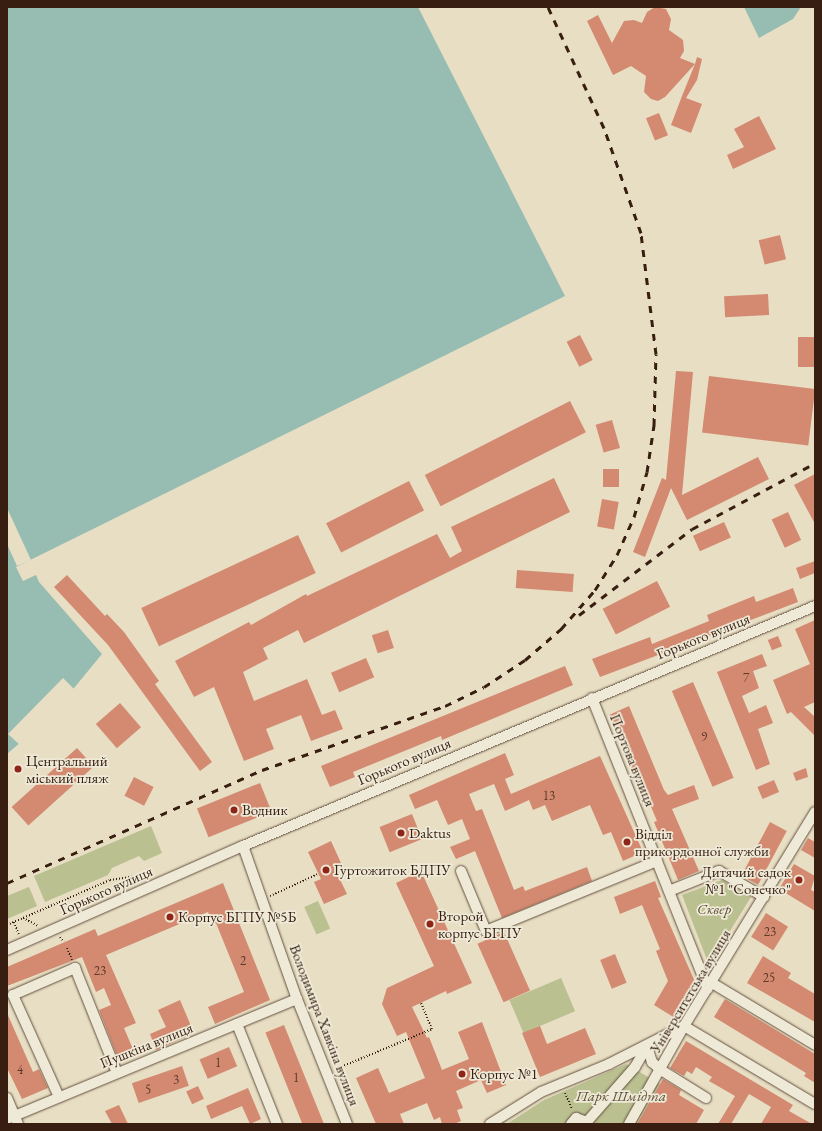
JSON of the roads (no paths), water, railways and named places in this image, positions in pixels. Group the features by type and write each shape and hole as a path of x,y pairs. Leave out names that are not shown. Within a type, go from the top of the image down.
{"street":[{"name":"Горького вулиця","path":"7,950 243,846 592,698 815,606"},
{"name":"Портова вулиця","path":"592,698 669,891 710,986"},
{"name":"Університетська вулиця","path":"629,1124 661,1070 684,1026 710,986 815,812"},
{"name":"Володимира Хавкіна вулиця","path":"243,846 298,999 347,1124"},
{"path":"461,871 486,931 657,861"},
{"path":"669,891 719,870 764,897"},
{"path":"59,1097 13,995 75,968 117,1074"},
{"path":"710,986 815,1045"},
{"name":"Пушкіна вулиця","path":"13,1120 59,1097 298,999"},
{"path":"237,1024 277,1124"},
{"path":"490,1124 541,1092 646,1046 684,1026 815,1104"},
{"path":"646,1046 652,1062 661,1070 706,1098"},
{"path":"573,1121 586,1123 634,1067 646,1046"},
{"path":"7,1098 13,1120"}],"water":[{"path":"7,7 418,7 565,296 16,567 23,581 36,575 39,582 102,654 51,716 7,754"},
{"path":"744,7 801,7 793,19 759,38"}],"railway":[{"path":"7,883 262,770 445,706 484,687 525,660 561,629 595,590 617,555 634,517 647,472 654,425 656,354 641,233 604,128 548,7"},
{"path":"579,615 692,529 815,463"}],"place":[{"name":"Центральний міський пляж","path":"18,769"},
{"name":"Водник","path":"234,810"},
{"name":"Daktus","path":"401,833"},
{"name":"Відділ прикордонної служби","path":"627,842"},
{"name":"Гуртожиток БДПУ","path":"326,870"},
{"name":"Дитячий садок №1 \"Сонечко\"","path":"799,880"},
{"name":"Корпус БГПУ №5Б","path":"170,917"},
{"name":"Второй корпус БГПУ","path":"430,924"},
{"name":"Корпус №1","path":"462,1074"}],"park label":[{"name":"Сквер","path":"714,909"},
{"name":"Парк Шмідта","path":"621,1096"}]}
